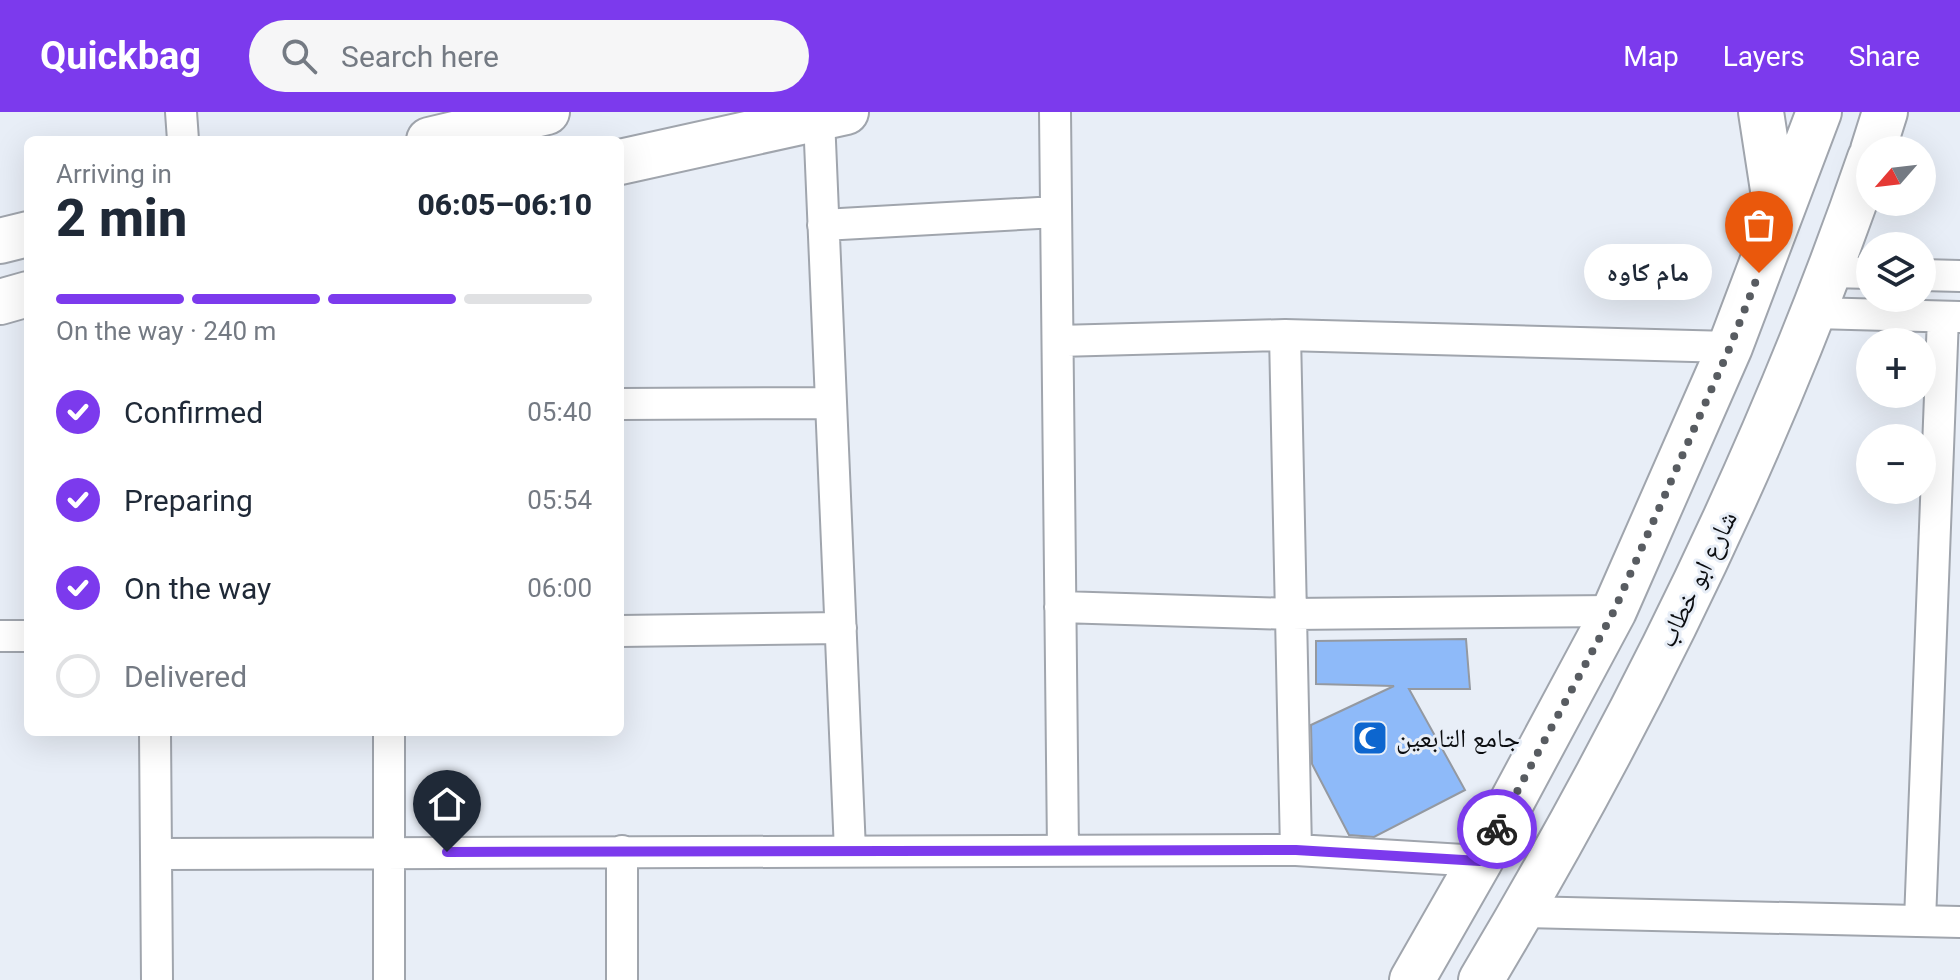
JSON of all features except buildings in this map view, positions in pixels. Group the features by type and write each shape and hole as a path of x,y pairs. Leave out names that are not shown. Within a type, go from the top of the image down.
{"main road":[{"path":"447,136 547,112"},
{"path":"1761,112 1777,223"},
{"path":"1412,980 1480,861 1614,611 1730,347 1819,112"},
{"path":"1877,136 1885,112"},
{"path":"624,161 832,115"},
{"name":"شارع ابو خطاب","path":"1481,980 1574,818 1710,556 1765,435 1815,313 1850,273 1860,216"},
{"path":"0,241 24,235"},
{"path":"0,302 24,295"}],"street":[{"path":"181,112 183,136"},
{"path":"428,112 430,136"},
{"path":"1055,112 1063,850"},
{"path":"832,115 823,225 850,851"},
{"path":"823,225 1056,212"},
{"path":"1936,275 1960,276"},
{"path":"1815,313 1952,317 1920,921"},
{"path":"1058,341 1285,335 1730,347"},
{"path":"1285,335 1296,850"},
{"path":"624,404 831,403"},
{"path":"1060,607 1291,614 1614,611"},
{"path":"624,631 841,628"},
{"path":"0,636 24,636"},
{"path":"155,736 157,980"},
{"path":"389,736 389,980"},
{"path":"157,854 1296,850 1480,861"},
{"path":"622,851 622,980"},
{"path":"1521,912 1960,922"}],"way so far":[{"path":"1497,829 1614,611 1730,347 1759,273"}],"place":[{"name":"مام كاوه","path":"1759,273"},
{"name":"جامع التابعين","path":"1370,738"}],"route":[{"path":"447,852 1296,850 1480,861 1497,829"}]}
